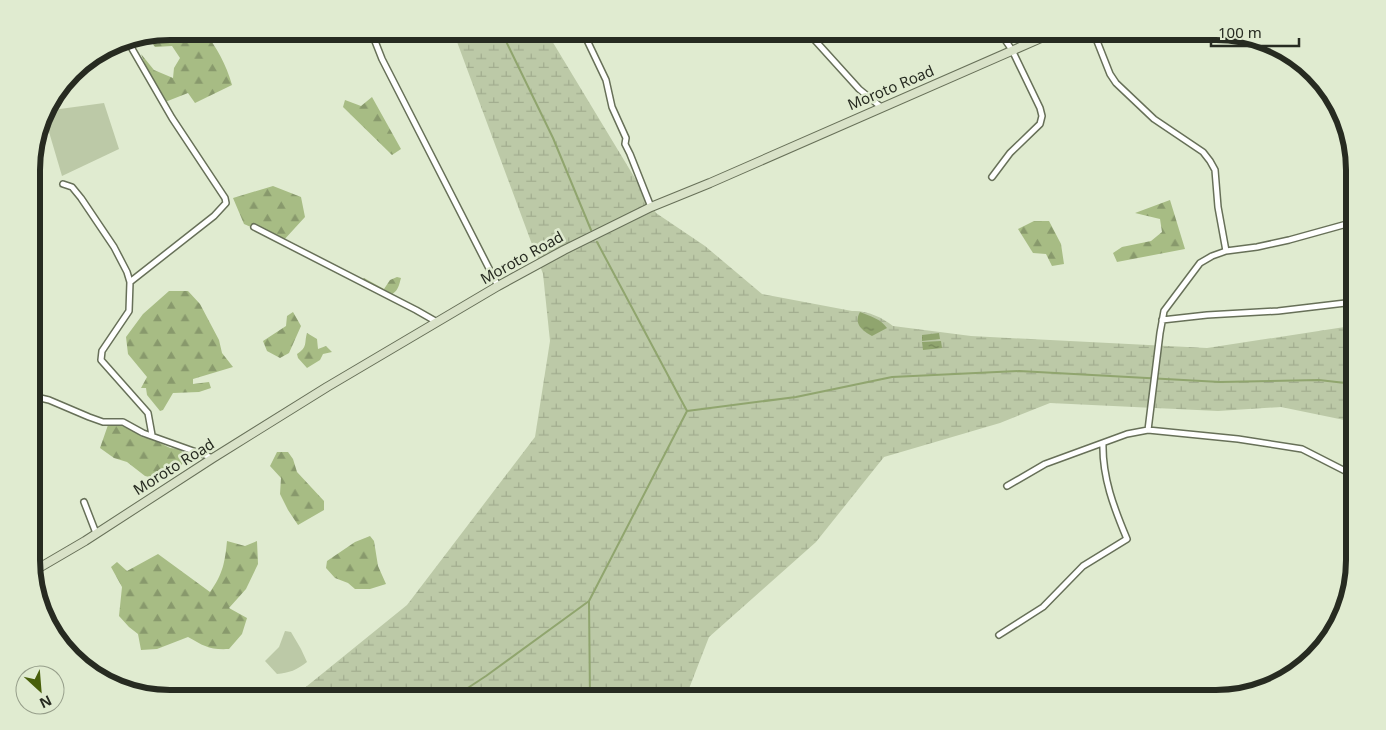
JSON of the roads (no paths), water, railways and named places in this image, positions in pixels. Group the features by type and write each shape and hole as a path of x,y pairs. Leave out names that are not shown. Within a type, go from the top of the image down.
{"main road":[{"name":"Moroto Road","path":"40,567 327,388 498,286 564,250 651,207 1036,40"}],"street":[{"path":"375,40 382,59 498,286"},
{"path":"588,40 606,80 612,107 626,138 625,144 651,207"},
{"path":"815,40 859,89 881,107"},
{"path":"992,178 1004,161 1032,133 1042,120 1040,108 1012,50 1005,40"},
{"path":"1097,40 1110,74 1116,83 1154,119 1203,152 1210,161 1215,170 1218,207 1226,251"},
{"path":"130,282 214,216 226,203 225,198 172,118 131,46"},
{"path":"63,184 72,188 81,198 114,247 127,272 130,282 129,311 102,351 101,360 148,413 152,435"},
{"path":"1148,430 1164,311 1200,263 1226,251 1281,242 1346,224"},
{"path":"254,227 437,322"},
{"path":"1162,320 1207,315 1278,311 1346,303"},
{"path":"40,398 104,422 123,422 143,433 214,458"},
{"path":"1007,486 1046,464 1127,434 1148,430 1172,434 1238,439 1302,449 1346,472"},
{"path":"999,635 1043,608 1083,566 1127,539 1115,509 1107,481 1104,468 1103,443"},
{"path":"84,502 96,533"}],"water":[{"path":"860,312 878,320 887,328 872,336 858,324"},
{"path":"939,333 940,339 922,341 922,335"},
{"path":"941,341 942,348 923,350 922,342"}],"waterway":[{"path":"505,40 553,138 591,230"},
{"path":"597,242 687,411"},
{"path":"687,411 796,397 892,377 1019,371 1220,382 1319,380 1346,383"},
{"path":"465,690 589,601 687,411"},
{"path":"589,601 590,690"}]}
